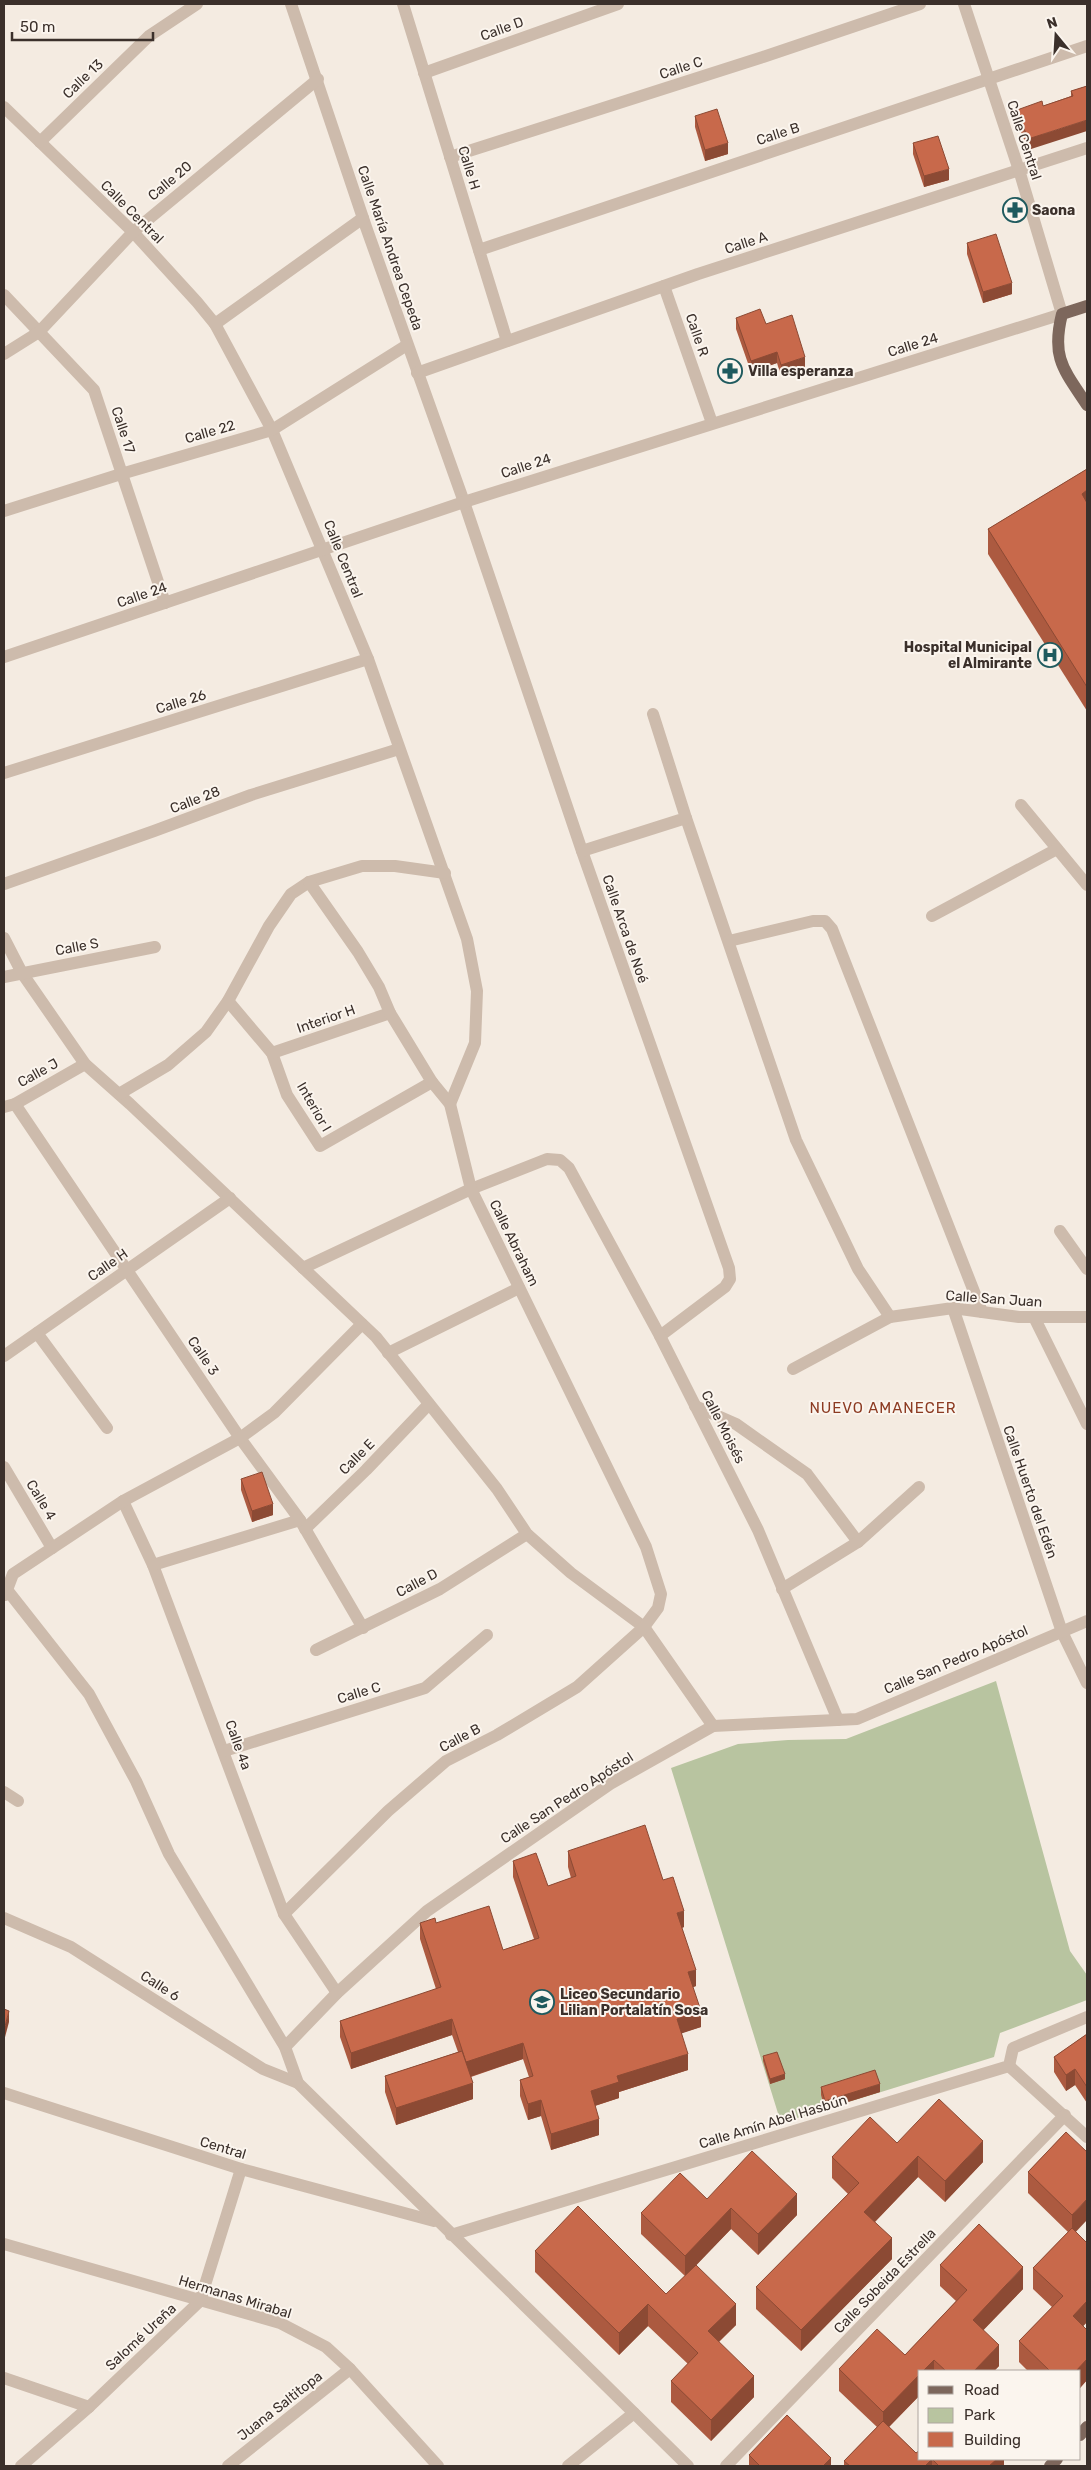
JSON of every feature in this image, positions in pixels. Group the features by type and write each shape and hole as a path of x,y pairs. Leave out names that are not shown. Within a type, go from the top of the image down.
{"main road":[{"path":"1087,306 1062,314 1057,333 1057,349 1061,366 1087,405"}],"street":[{"name":"Calle 13","path":"40,142 149,36 197,4"},
{"name":"Calle María Andrea Cepeda","path":"291,4 407,345 464,502"},
{"name":"Calle H","path":"403,4 507,341"},
{"name":"Calle D","path":"424,73 618,4"},
{"name":"Calle C","path":"450,157 754,60 920,4"},
{"name":"Calle Central","path":"964,4 1019,170 1062,314"},
{"name":"Calle B","path":"479,250 1087,46"},
{"name":"Calle 20","path":"4,354 39,332 133,232 318,79"},
{"name":"Calle Central","path":"4,107 133,232 216,324 272,430 368,659 467,939 477,991 475,1043 450,1104"},
{"name":"Calle A","path":"417,372 664,286 1087,148"},
{"path":"216,324 363,218"},
{"name":"Calle R","path":"664,286 712,423"},
{"name":"Calle 17","path":"4,295 94,390 165,603"},
{"name":"Calle 24","path":"4,657 464,502 1062,314"},
{"name":"Calle 22","path":"4,511 121,474 272,430 407,345"},
{"name":"Calle Arca de Noé","path":"464,502 582,851 729,1268 730,1279 725,1287 660,1336"},
{"name":"Calle 26","path":"4,773 368,659"},
{"path":"653,714 686,818 796,1140 858,1269 890,1316"},
{"name":"Calle 28","path":"4,884 251,795 399,749"},
{"path":"1021,805 1087,885"},
{"path":"582,851 686,818"},
{"path":"932,916 1057,849"},
{"path":"119,1094 168,1064 200,1038 228,1001 269,926 291,894 310,882 362,866 395,866 445,873"},
{"name":"Calle Abraham","path":"310,882 358,952 379,987 390,1013 432,1082 450,1104 471,1189 646,1547 656,1572 661,1594 658,1608 644,1627"},
{"path":"729,942 813,920 825,922 832,929 982,1312"},
{"path":"4,938 22,973 85,1064 230,1198 362,1324 388,1353 497,1489 527,1534 571,1573 644,1627 713,1726"},
{"name":"Calle S","path":"4,977 155,947"},
{"name":"Interior I","path":"228,1001 272,1053 287,1096 320,1146 432,1082"},
{"name":"Interior H","path":"272,1053 390,1013"},
{"name":"Calle J","path":"9,1105 85,1064"},
{"name":"Calle 3","path":"9,1105 126,1271 240,1438 302,1524 363,1628"},
{"name":"Calle Moisés","path":"471,1189 547,1159 560,1160 569,1168 660,1336 758,1530 838,1720"},
{"path":"303,1268 471,1189"},
{"name":"Calle H","path":"4,1356 230,1198"},
{"path":"1060,1231 1087,1269"},
{"path":"388,1353 519,1288"},
{"name":"Calle San Juan","path":"793,1369 890,1316 952,1308 1019,1317 1087,1317"},
{"name":"Calle Huerto del Edén","path":"952,1308 1062,1632 1087,1683"},
{"path":"1034,1317 1087,1424"},
{"path":"362,1324 274,1413 240,1438 123,1501 13,1574 5,1591 89,1694 136,1781 169,1854 285,2047 298,2083 437,2222 688,2466"},
{"path":"37,1333 107,1428"},
{"name":"Calle E","path":"153,1565 302,1524 429,1404"},
{"path":"695,1406 736,1424 807,1474 858,1542"},
{"name":"Calle 4","path":"4,1467 52,1548"},
{"path":"782,1588 858,1542 919,1487"},
{"name":"Calle 4a","path":"123,1501 153,1565 284,1914 338,1993"},
{"name":"Calle D","path":"316,1650 440,1589 527,1534"},
{"name":"Calle San Pedro Apóstol","path":"285,2047 338,1993 427,1911 610,1784 713,1726 857,1719 1087,1621"},
{"name":"Calle B","path":"284,1914 388,1811 446,1761 496,1735 577,1687 644,1627"},
{"name":"Calle C","path":"224,1751 426,1688 488,1635"},
{"path":"4,1792 18,1801"},
{"name":"Calle 6","path":"4,1918 71,1947 263,2069 298,2083"},
{"path":"1087,2017 1013,2048 1009,2066 1087,2137"},
{"name":"Calle Amín Abel Hasbún","path":"451,2235 1009,2066"},
{"name":"Central","path":"4,2094 241,2169 437,2222"},
{"name":"Calle Sobeida Estrella","path":"726,2466 1065,2115"},
{"name":"Salomé Ureña","path":"21,2466 88,2407 200,2301 241,2169"},
{"name":"Hermanas Mirabal","path":"4,2244 280,2324 326,2347 350,2369 438,2466"},
{"name":"Juana Saltitopa","path":"228,2466 350,2369"},
{"path":"4,2378 88,2407"},
{"path":"568,2466 634,2413"}],"green space":[{"path":"996,1681 1070,1951 1087,1975 1087,2000 1000,2033 994,2057 781,2123 671,1768 738,1744 788,1740 846,1739"}],"building":[{"path":"1087,86 1087,120 1028,139 1017,110 1042,101 1043,106 1073,96 1071,91"},
{"path":"717,109 728,143 705,150 695,116"},
{"path":"938,136 949,169 924,176 913,143"},
{"path":"996,234 1012,283 983,292 967,243"},
{"path":"760,309 766,324 792,315 805,357 781,365 777,352 751,361 736,318"},
{"path":"1087,469 1087,490 1082,494 1087,503 1087,687 988,529"},
{"path":"262,1472 273,1504 252,1511 241,1479"},
{"path":"645,1825 663,1880 673,1877 684,1911 677,1913 696,1970 688,1972 701,2011 677,2019 688,2054 617,2076 619,2082 591,2091 599,2119 551,2134 541,2100 528,2104 520,2080 533,2076 523,2043 466,2062 452,2019 351,2053 340,2021 441,1987 420,1923 435,1918 436,1923 489,1906 503,1950 539,1938 513,1861 536,1853 548,1886 576,1876 568,1851"},
{"path":"4,2009 9,2011 4,2030"},
{"path":"1087,2034 1087,2087 1075,2069 1066,2075 1054,2057"},
{"path":"462,2051 473,2083 396,2108 385,2076"},
{"path":"777,2052 785,2074 770,2079 763,2056"},
{"path":"875,2070 880,2084 825,2101 821,2087"},
{"path":"939,2099 983,2141 945,2181 918,2156 864,2212 892,2238 801,2330 756,2287 859,2183 832,2157 870,2117 897,2143"},
{"path":"1066,2132 1087,2152 1087,2199 1072,2215 1028,2172"},
{"path":"752,2151 797,2194 758,2234 731,2208 685,2256 641,2213 680,2173 707,2199"},
{"path":"578,2206 666,2294 696,2265 736,2304 708,2331 754,2376 711,2420 671,2381 698,2353 648,2304 619,2333 535,2251"},
{"path":"979,2224 1023,2267 973,2320 999,2345 975,2370 945,2370 934,2360 924,2370 918,2370 918,2376 883,2412 839,2369 877,2329 905,2355 967,2290 940,2265"},
{"path":"1072,2228 1087,2243 1087,2301 1073,2316 1087,2330 1087,2359 1077,2370 1049,2370 1019,2341 1063,2296 1033,2268"},
{"path":"787,2415 831,2458 823,2466 760,2466 749,2455"},
{"path":"883,2421 916,2453 918,2452 918,2460 931,2460 925,2466 850,2466 844,2461"},
{"path":"933,2460 996,2460 989,2466 939,2466"}],"place":[{"name":"Saona","path":"1015,210"},
{"name":"Villa esperanza","path":"730,371"},
{"name":"Hospital Municipal el Almirante","path":"1050,655"},
{"name":"Liceo Secundario Lilian Portalatín Sosa","path":"542,2002"}],"district":[{"name":"NUEVO AMANECER","path":"883,1408"}]}
